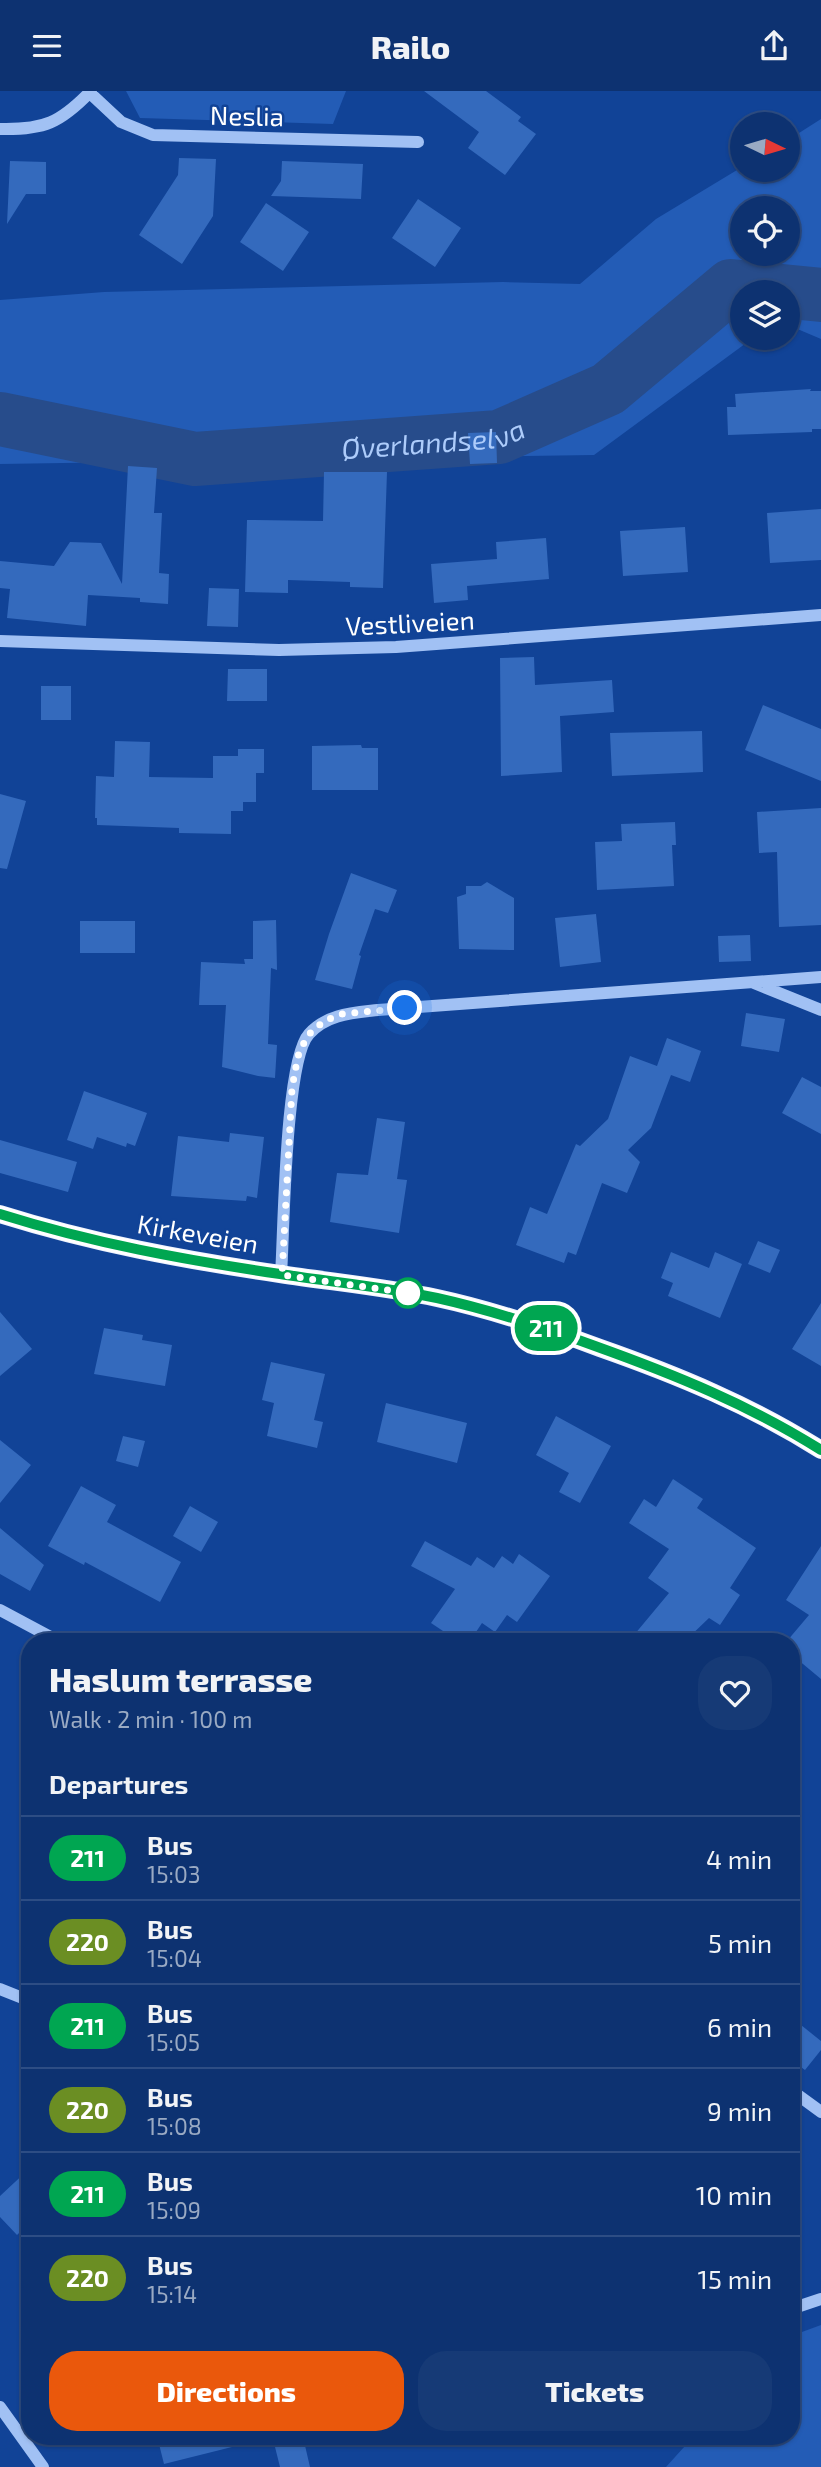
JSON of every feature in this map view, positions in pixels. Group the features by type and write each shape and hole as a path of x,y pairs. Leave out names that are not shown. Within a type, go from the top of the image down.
{"main road":[{"name":"Kirkeveien","path":"0,1214 94,1241 177,1258 436,1298 483,1309 544,1327 694,1384 748,1408 821,1450"}],"street":[{"name":"Neslia","path":"0,129 30,129 60,120 90,92 121,122 153,135 418,142"},
{"name":"Vestliveien","path":"0,641 279,650 396,647 821,614"},
{"path":"282,1275 292,1088 298,1056 307,1036 324,1021 342,1014 379,1010 821,977"},
{"path":"750,981 821,1010"},
{"path":"0,1610 43,1633"},
{"path":"0,1989 21,1997"},
{"path":"800,2097 821,2112"},
{"path":"800,2306 821,2299"},
{"path":"0,2407 21,2436"},
{"path":"27,2445 43,2467"}],"shaded area":[{"path":"126,91 346,91 333,124 140,118"},
{"path":"821,119 821,339 800,330 800,280 730,280 730,350 737,350 594,455 0,464 0,300 104,292 503,282 580,284 656,219 730,174 730,182 800,182 800,132"},
{"path":"821,2325 821,2467 666,2467 686,2445 800,2445 800,2333"}],"building":[{"path":"424,91 486,91 521,117 518,121 536,134 505,175 468,148 479,132"},
{"path":"179,158 216,159 213,216 182,264 139,235 178,175"},
{"path":"10,161 46,162 46,194 26,194 7,224"},
{"path":"282,161 363,164 361,199 271,196 281,181"},
{"path":"418,199 461,228 435,267 392,238"},
{"path":"266,203 309,232 283,271 240,242"},
{"path":"811,389 810,391 821,391 821,429 812,429 812,432 728,435 727,407 736,407 735,394"},
{"path":"496,432 497,463 470,464 468,433"},
{"path":"128,466 157,468 154,513 162,513 159,573 169,574 168,604 140,602 140,598 88,595 86,626 7,618 10,589 0,588 0,561 54,566 70,542 101,543 122,584"},
{"path":"324,472 387,472 383,588 350,587 350,582 288,580 288,593 245,592 247,520 323,521"},
{"path":"821,509 821,560 770,563 767,513"},
{"path":"685,527 688,572 623,576 620,531"},
{"path":"546,538 549,579 467,586 468,600 434,603 431,564 497,559 496,542"},
{"path":"209,588 239,589 238,627 207,626"},
{"path":"534,657 535,685 612,680 614,712 560,716 562,772 501,776 500,658"},
{"path":"228,669 267,669 267,701 227,701"},
{"path":"41,686 71,686 71,720 41,720"},
{"path":"763,705 821,729 821,781 745,750"},
{"path":"702,731 703,772 612,776 610,733"},
{"path":"115,741 150,742 149,777 213,778 213,756 238,756 238,749 264,749 264,773 256,773 256,802 243,802 243,811 231,811 231,834 179,833 179,828 97,825 96,776 114,777"},
{"path":"361,745 362,748 378,748 378,790 312,790 312,746"},
{"path":"0,794 26,801 7,869 0,868"},
{"path":"821,808 821,925 779,927 777,852 759,853 757,812"},
{"path":"675,822 676,845 672,845 674,886 597,890 595,842 622,841 621,824"},
{"path":"351,873 397,890 388,913 375,909 359,955 361,956 352,989 315,980"},
{"path":"487,882 514,898 514,950 459,949 457,897 466,894 466,886 481,886"},
{"path":"596,914 601,962 560,967 555,918"},
{"path":"276,920 277,970 271,968 268,1044 277,1045 275,1078 222,1067 226,1005 199,1005 201,962 245,964 244,959 253,959 253,921"},
{"path":"80,921 135,921 135,953 80,953"},
{"path":"750,935 751,961 719,962 718,936"},
{"path":"746,1013 785,1019 779,1052 741,1046"},
{"path":"667,1038 701,1051 690,1082 671,1075 651,1128 628,1150 640,1162 627,1193 602,1183 576,1255 568,1252 564,1263 516,1245 530,1207 547,1214 576,1144 580,1146 608,1119 630,1056 657,1066"},
{"path":"802,1077 821,1087 821,1134 782,1113"},
{"path":"84,1091 147,1113 135,1146 127,1143 126,1147 97,1137 93,1149 67,1140"},
{"path":"377,1118 405,1122 397,1179 407,1180 399,1233 330,1222 337,1173 368,1175"},
{"path":"230,1133 264,1137 257,1198 247,1196 246,1201 171,1196 178,1136 229,1142"},
{"path":"0,1140 77,1162 68,1192 0,1173"},
{"path":"758,1241 780,1250 770,1273 748,1264"},
{"path":"671,1252 709,1268 715,1252 742,1264 720,1318 668,1296 673,1283 661,1278"},
{"path":"821,1303 821,1366 792,1349"},
{"path":"0,1312 32,1349 0,1376"},
{"path":"104,1328 143,1335 142,1340 172,1345 165,1386 94,1374"},
{"path":"271,1362 325,1374 314,1420 323,1422 317,1448 267,1436 274,1403 262,1400"},
{"path":"386,1403 467,1423 457,1463 377,1442"},
{"path":"556,1416 611,1446 580,1503 559,1492 569,1473 536,1455"},
{"path":"123,1436 145,1441 138,1467 116,1461"},
{"path":"0,1440 31,1465 0,1503"},
{"path":"673,1479 703,1499 697,1508 756,1548 730,1588 740,1595 720,1625 709,1618 693,1633 636,1633 669,1593 648,1578 669,1549 629,1523 644,1499 656,1507"},
{"path":"81,1486 116,1505 107,1522 181,1562 160,1602 85,1562 84,1565 48,1546"},
{"path":"190,1506 218,1522 201,1552 173,1536"},
{"path":"0,1528 44,1565 30,1591 0,1574"},
{"path":"425,1541 471,1566 477,1557 494,1568 502,1556 513,1564 519,1554 550,1576 517,1622 507,1615 495,1632 482,1623 475,1633 446,1633 431,1623 455,1589 411,1566"},
{"path":"821,1546 821,1679 800,1662 800,1633 794,1633 809,1615 786,1600"},
{"path":"800,2024 821,2041 821,2050 805,2070 800,2066"},
{"path":"21,2176 21,2231 17,2235 0,2217 0,2196"},
{"path":"159,2445 240,2445 164,2464"},
{"path":"274,2445 305,2445 310,2467 280,2467"}],"waterway":[{"name":"Øverlandselva","path":"0,419 195,459 499,437 608,389 731,286 821,295"}],"bus line":[{"name":"211","path":"0,1214 94,1241 177,1258 436,1298 483,1309 544,1327 694,1384 748,1408 821,1450"}],"route":[{"path":"405,1008 342,1014 324,1021 307,1036 298,1056 292,1088 282,1275 408,1293"}]}
